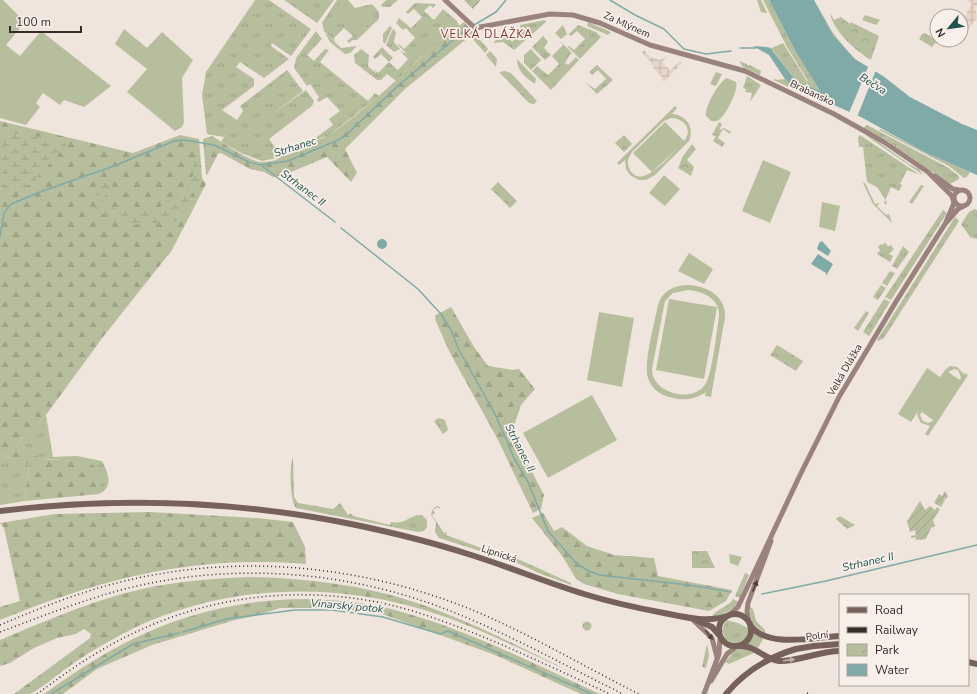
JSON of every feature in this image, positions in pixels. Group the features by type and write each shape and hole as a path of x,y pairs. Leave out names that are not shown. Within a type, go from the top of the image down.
{"main road":[{"name":"Lipnická","path":"0,511 70,504 144,503 230,507 299,515 355,524 428,542 589,596 691,618 713,619 728,616"},
{"path":"839,636 782,639 763,635 742,616 728,616 720,624 720,636 728,645 752,648 770,658 779,661 792,660 820,653 839,651"},
{"name":"Lipnická","path":"691,618 712,627 720,636"},
{"path":"738,646 749,639 751,631 750,624"},
{"name":"Polní","path":"726,694 737,682 762,664 796,649 839,644"}],"street":[{"name":"Za Mlýnem","path":"445,0 475,28 550,14 573,15 600,23 650,45 734,66 768,82"},
{"name":"Brabansko","path":"768,82 830,112 884,142 929,173"},
{"path":"929,173 953,188 966,191 970,196 968,202 964,206 958,205 951,193 929,173"},
{"path":"954,200 955,193 960,190"},
{"name":"Velká Dlážka","path":"946,222 954,200"},
{"name":"Velká Dlážka","path":"728,616 738,607 823,428 865,352 946,222 958,209 964,206"},
{"name":"Velká Dlážka","path":"750,624 747,615 748,603 762,568 773,534"},
{"path":"691,618 712,638 715,645 717,659"},
{"path":"707,688 720,650 720,636"},
{"path":"704,694 727,654 738,646"}],"green space":[{"path":"0,0 3,0 25,22 6,45 20,56 41,31 111,86 84,107 64,100 60,105 43,93 36,103 40,107 26,125 0,118"},
{"path":"255,0 269,0 311,29 291,56 272,43 271,46 289,59 264,78 240,62 236,67 254,79 254,86 222,110 237,120 243,111 240,106 287,70 303,91 271,115 306,90 314,101 312,106 269,139 282,157 262,161 241,153 221,142 224,137 207,134 202,95 206,72"},
{"path":"284,0 334,0 317,23"},
{"path":"337,0 348,0 355,8 372,4 379,12 379,19 357,40 353,40 349,43 347,41 353,36 344,28 334,38 335,42 324,31 322,23"},
{"path":"343,0 369,24 358,34 334,11"},
{"path":"386,0 398,0 390,7 383,7 381,5"},
{"path":"464,0 479,0 480,1 473,9"},
{"path":"757,0 761,0 767,13 761,12"},
{"path":"763,0 769,0 797,54 820,91 802,86 797,82 773,51 767,47 772,48 783,43 807,81 805,82 808,81 787,47"},
{"path":"814,0 833,33 853,58 833,35"},
{"path":"415,3 436,4 433,8 430,5 424,11 434,20 443,9 457,21 459,26 419,59 396,81 387,74 381,80 377,80 355,63 354,55 361,49 369,55 368,66 377,74 374,69 378,73 389,62 398,70 408,59 400,51 407,54 398,45 399,44 404,49 415,38 406,28 403,30 396,23 399,18 411,28 422,17 414,9 408,14 406,12"},
{"path":"830,13 834,20 841,17 850,24 851,22 879,36 871,60 846,40 836,27"},
{"path":"865,15 880,20 876,25 862,20"},
{"path":"545,20 546,22 514,50 503,42 493,43 498,38 497,37 507,35 512,42 514,40 512,34 520,41 522,39 516,33 521,32 520,25"},
{"path":"464,22 474,33 405,89 345,149 357,173 351,182 327,157 284,175 273,177 264,172 250,169 221,153 218,154 207,175 206,174 203,139 212,136 238,152 258,161 269,162 275,160 301,144 326,137 347,122"},
{"path":"588,22 611,32 608,35 587,26"},
{"path":"563,25 567,34 561,39 555,33"},
{"path":"578,25 596,32 601,37 580,59 568,47 569,46 574,50 585,39 577,31 571,36 569,34"},
{"path":"390,26 392,28 385,44 383,42 383,34"},
{"path":"124,29 147,48 162,32 193,60 182,78 184,122 182,127 175,131 127,92 147,69 115,44"},
{"path":"393,29 396,32 394,42 400,49 394,52 386,45"},
{"path":"316,31 322,39 307,55 314,61 325,49 329,50 320,62 368,101 375,93 379,96 328,136 315,140 314,139 333,125 329,119 340,111 327,97 319,102 317,100 319,97 310,84 307,86 294,68 296,58"},
{"path":"325,33 341,48 357,46 350,53 345,54 330,42"},
{"path":"474,33 488,49 485,53 470,36"},
{"path":"925,33 929,36 929,45 919,39 922,34"},
{"path":"543,36 548,42 544,48 551,55 545,60 532,47"},
{"path":"559,40 575,56 571,53 565,63 568,65 576,57 579,60 551,90 532,71 537,66 548,75 559,64 552,56 563,45"},
{"path":"382,47 393,58 389,62 381,54 375,59 373,57"},
{"path":"531,49 541,60 531,70 524,63 524,55"},
{"path":"490,51 497,59 496,67 486,55"},
{"path":"517,59 536,79 535,84 525,77 520,71"},
{"path":"739,61 747,64 747,66 750,65 761,71 760,75 743,67"},
{"path":"597,65 613,80 597,94 585,82 595,89 606,79 598,70 592,75 589,72"},
{"path":"505,71 511,73 537,101 534,104 529,103 499,72"},
{"path":"716,72 722,74 716,86 710,84"},
{"path":"747,76 761,85 750,102 752,93 745,92 746,89 743,88"},
{"path":"727,78 736,82 734,96 723,116 718,121 711,121 706,116 707,107 716,89"},
{"path":"785,79 793,87 791,88 773,80"},
{"path":"675,106 677,108 672,114 685,119 688,123 691,131 689,141 655,175 646,180 639,180 630,175 626,169 625,160 619,165 617,163","holes":["671,118 680,120 688,129 687,137 684,141 665,122 633,153 652,172 639,177 633,173 628,165 628,160 632,152 664,121","680,146 661,165 653,171"]},
{"path":"0,121 133,153 180,135 199,139 202,178 206,184 172,250 103,337 46,415 19,441 29,451 38,457 48,459 78,460 99,469 99,494 25,501 29,464 7,457 0,452"},
{"path":"719,122 722,124 719,130 724,128 731,132 730,134 723,129 718,138 725,143 722,147 713,141 716,136 712,135"},
{"path":"867,125 947,167 959,176 959,179 950,184 883,138 863,128"},
{"path":"881,129 924,152 970,172 967,177 964,178 949,166 879,130"},
{"path":"10,133 64,140 66,146 31,184 8,193 0,179 0,168 2,148"},
{"path":"624,135 632,144 624,152 615,143"},
{"path":"860,135 920,175 907,170 900,184 902,185 899,191 891,187 885,201 887,202 886,205 884,203 885,199 877,187 867,182 863,147 859,147 858,138"},
{"path":"865,135 877,141 909,164 919,169 923,175"},
{"path":"692,144 696,149 687,160 694,167 691,176 678,168 683,156"},
{"path":"198,157 201,177 177,221 154,224 125,223 105,215 95,208 94,197 105,182 113,186 102,200 108,206 125,211 158,209 172,197 187,188 194,173 194,159"},
{"path":"763,160 791,172 770,223 742,211"},
{"path":"664,175 680,189 665,206 649,193"},
{"path":"498,182 517,201 510,208 491,189"},
{"path":"863,183 865,183 875,204 879,204 877,206 886,215 889,214 892,223 873,204"},
{"path":"921,185 924,186 912,204 909,202"},
{"path":"822,202 840,206 835,231 819,227"},
{"path":"975,209 977,210 977,239 970,237 961,224 969,212"},
{"path":"943,210 947,213 891,300 885,297"},
{"path":"955,217 959,221 884,338 878,341 877,340"},
{"path":"885,242 888,247 890,245 894,249 889,254 893,256 890,262 877,254 880,250 878,247 881,244 883,245"},
{"path":"903,246 909,252 897,269 892,266"},
{"path":"689,253 713,269 704,284 678,271"},
{"path":"890,271 895,273 887,286 882,283"},
{"path":"683,285 702,287 708,290 719,298 724,310 725,317 711,397 705,396 706,392 690,399 677,399 669,397 654,389 648,378 648,353 658,305 662,296 669,290","holes":["688,290 710,297 717,305 719,316 712,361 706,383 700,390 683,395 665,390 658,384 652,369 665,301 673,293"]},
{"path":"881,285 886,288 878,300 873,297"},
{"path":"669,299 717,307 704,379 656,370"},
{"path":"884,299 890,302 869,336 863,332"},
{"path":"451,307 474,347 488,366 513,370 519,369 535,389 521,405 515,423 510,430 544,495 541,509 533,513 497,438 450,353 435,319 436,315"},
{"path":"866,311 869,313 858,331 854,328"},
{"path":"599,312 634,318 622,387 587,380"},
{"path":"777,345 803,361 796,371 770,355"},
{"path":"950,366 957,367 964,374 965,373 968,375 928,436 925,434 930,426 921,423 917,413 911,422 898,414 927,368 940,377","holes":["954,369 958,370 961,377 960,380 948,372","922,412 933,420 933,421 928,423 923,421 920,415"]},
{"path":"592,395 617,440 548,478 523,433"},
{"path":"46,415 53,457 77,456 102,461 108,474 108,483 104,491 99,494 99,469 62,460 38,458 24,448 19,441"},
{"path":"439,418 445,420 448,430 443,434 434,421"},
{"path":"0,452 7,457 29,463 25,501 0,505"},
{"path":"293,457 294,497 298,503 333,509 340,503 348,515 351,513 353,516 390,525 391,522 401,522 414,516 422,515 427,520 427,527 424,531 418,532 296,508 292,499 291,483"},
{"path":"945,491 948,496 946,499 943,498 945,500 941,507 934,503 939,494 942,496"},
{"path":"920,501 925,510 930,506 935,510 937,507 940,509 933,520 935,526 931,528 926,539 916,540 915,537 911,538 911,536 916,535 915,530 910,532 907,521"},
{"path":"437,506 440,507 440,509 438,507 433,510 435,513 432,515 444,533 447,532 446,535 506,557 507,554 571,583 571,585 541,574 515,562 439,538 435,532 436,522 431,515 432,510"},
{"path":"150,512 258,518 293,522 305,547 306,564 264,562 225,563 149,573 112,581 76,592 0,620 0,607 20,601 4,528 0,523 55,514"},
{"path":"543,513 554,531 562,527 587,546 614,555 654,558 658,576 732,590 726,601 709,611 618,594 584,584 576,579 563,557 532,518"},
{"path":"840,516 855,525 847,529 836,519"},
{"path":"692,551 707,551 715,568 692,568"},
{"path":"729,554 742,557 738,566 730,563"},
{"path":"745,573 749,575 740,598 735,596"},
{"path":"249,577 313,581 376,591 397,597 437,610 477,626 573,673 485,633 431,612 394,602 357,595 319,592 281,592 243,595 169,613 134,628 102,645 29,694 14,694 90,638 91,634 84,629 76,634 57,638 34,648 10,663 0,666 0,640 75,609 122,594 169,584"},
{"path":"305,599 362,603 395,610 422,618 500,648 600,694 581,694 495,655 385,615 337,608 280,608 152,645 97,669 63,694 44,694 105,654 166,624 198,614 232,606 267,601"},
{"path":"733,599 739,602 733,608 724,614 712,617 716,612"},
{"path":"749,606 753,609 756,621 765,630 765,633 752,624"},
{"path":"726,620 738,623 748,628 747,634 743,640 735,643 726,640 722,631"},
{"path":"587,621 592,626 587,631 582,626"},
{"path":"754,632 764,637 758,648 748,644"},
{"path":"707,644 709,655 706,668 702,667"},
{"path":"743,648 756,652 729,664 725,662 735,650"}],"shaded area":[{"path":"966,0 977,0 977,6 975,6 977,18 969,28 969,9 972,4"},
{"path":"645,51 650,57 660,60 667,57 662,62 670,70 680,61 682,63 664,82 662,80 663,78 654,69 652,63 642,53"}],"water":[{"name":"Bečva","path":"769,0 814,0 833,35 855,59 883,76 910,97 962,124 977,130 977,175 924,152 861,117 793,87 785,79 769,55 753,46 767,47 771,49 797,82 820,91 797,54"},
{"path":"380,239 384,239 386,240 386,248 380,249 377,246 377,242"},
{"path":"822,241 831,251 828,256 817,249 819,243"},
{"path":"818,254 833,264 826,276 826,273 811,264"}],"pier":[{"path":"868,67 876,70 857,117 849,113"}],"waterway":[{"name":"Strhanec II","path":"0,237 4,213 11,204 40,192 114,166 174,141 185,140 214,145 251,163 261,165 288,161 338,140 345,136 400,84 464,31 496,12 506,0"},
{"name":"Strhanec","path":"610,0 635,15 664,29 684,49 706,54 731,51"},
{"name":"Strhanec","path":"740,48 756,48"},
{"name":"Strhanec II","path":"261,165 335,222"},
{"name":"Strhanec II","path":"341,228 418,289 441,314 451,330 459,350 496,416 514,458 528,482 548,531 577,564 599,575 689,585 731,592"},
{"name":"Strhanec II","path":"762,594 826,581 977,545"},
{"name":"Vinarský potok","path":"183,632 226,619 295,610 332,610 383,617 440,634 448,631 592,694"},
{"name":"Vinarský potok","path":"51,694 133,644 179,633"}],"railway":[{"path":"0,625 76,595 148,576 194,569 241,566 288,567 334,572 380,581 426,593 492,618 639,694"},
{"path":"0,632 90,599 160,581 238,573 317,577 356,583 394,592 457,613 529,646 623,694"},
{"path":"37,694 73,668 110,645 171,617 208,606 245,599 282,595 320,595 358,599 395,606 454,625 499,643 610,694"}],"district":[{"name":"VELKÁ DLÁŽKA","path":"487,34"}]}
